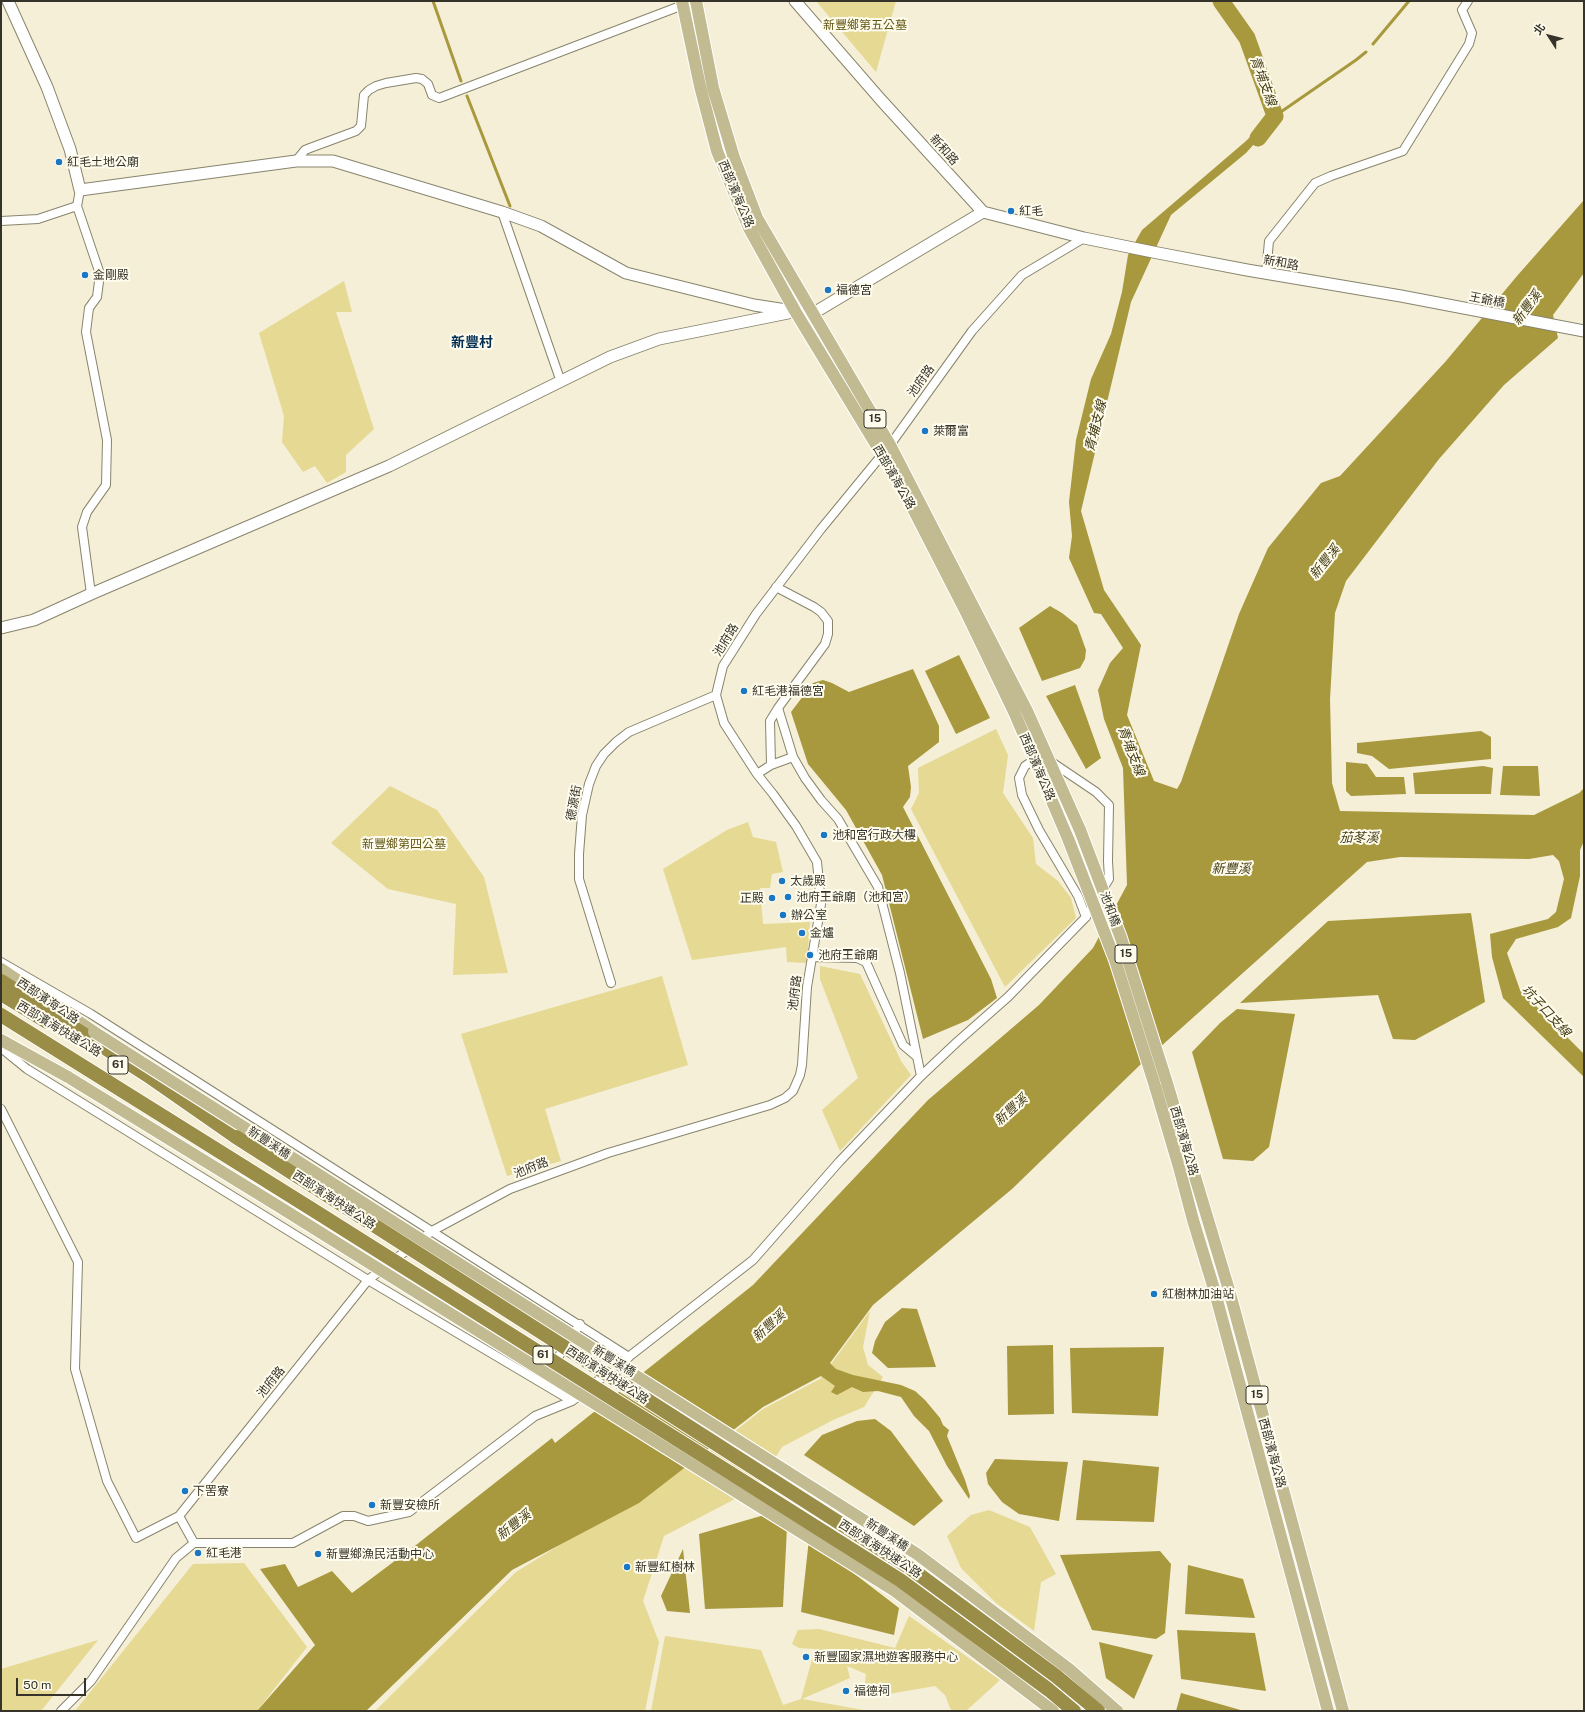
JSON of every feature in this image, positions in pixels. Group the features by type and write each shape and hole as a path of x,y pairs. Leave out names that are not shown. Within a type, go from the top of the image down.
{"highway":[{"path":"1,981 147,1075 236,1137"},
{"name":"西部濱海快速公路","path":"1,994 236,1137 910,1568 1056,1676 1098,1711"},
{"name":"西部濱海快速公路","path":"1,1015 325,1217 900,1580 1050,1690 1074,1711"}],"main road":[{"name":"西部濱海公路","path":"696,1 713,88 734,158 757,218 890,445 1027,711 1080,830"},
{"name":"西部濱海公路","path":"685,2 700,86 718,151 749,228 795,311 902,489 966,612 1015,714 1069,841"},
{"name":"池和橋","path":"1080,830 1121,938 1166,1080"},
{"name":"池和橋","path":"1069,841 1115,960 1155,1086"},
{"name":"西部濱海公路","path":"1,969 94,1032"},
{"name":"新豐溪橋","path":"94,1032 917,1554 1069,1669 1117,1711"},
{"name":"61","path":"1,1040 68,1077 285,1210 895,1591 1053,1711"},
{"name":"西部濱海公路","path":"1166,1080 1229,1290 1343,1711"},
{"name":"西部濱海公路","path":"1155,1086 1214,1289 1328,1711"}],"street":[{"path":"8,1 47,86 70,149 80,190 77,206 100,274 97,297 89,308 86,332 107,440 106,485 87,512 82,527 91,594"},
{"name":"新和路","path":"795,1 881,100 983,212"},
{"path":"1266,274 1269,241 1315,183 1403,151 1469,44 1472,33 1462,10 1468,1"},
{"path":"296,162 305,150 356,131 361,126 364,95 376,86 416,78 422,79 428,84 432,95 439,98 685,2"},
{"path":"80,190 296,162 333,161 502,212 541,226 626,273 754,305 812,314 983,212 1084,238"},
{"path":"1,221 38,219 77,206"},
{"path":"502,212 561,382"},
{"name":"新和路","path":"1084,238 1266,274 1401,296"},
{"name":"池府路","path":"179,1516 368,1280 432,1231 510,1188 608,1153 762,1108 785,1098 793,1091 800,1075 807,987 821,904 817,862 791,820 757,774 724,723 716,695 724,666 756,614 881,454 890,445 972,331 1022,275 1084,238"},
{"name":"王爺橋","path":"1401,296 1584,331"},
{"path":"1,628 34,620 389,466 610,357 659,339 795,311"},
{"path":"771,764 770,721 825,644 828,634 828,621 821,612 776,587"},
{"name":"德源街","path":"611,983 579,879 582,815 589,784 596,766 604,754 629,732 716,695"},
{"path":"778,708 793,757 820,800 838,819 878,887 900,973 921,1076"},
{"path":"757,774 771,764 793,757"},
{"path":"1034,760 1025,766 1019,778 1022,795 1039,830 1078,896 1086,917"},
{"path":"62,1711 91,1681 176,1558 194,1543 293,1543 343,1516 354,1516 368,1521 409,1512 535,1416 572,1400 754,1260 839,1162 921,1076 1008,997 1086,917 1109,879 1109,804 1096,792 1049,760"},
{"path":"1078,896 1100,894"},
{"path":"813,956 857,958 866,962 903,1045 916,1056"},
{"path":"1,962 91,1014 580,1324 629,1357"},
{"path":"1,1048 27,1069 368,1280 572,1400"},
{"path":"1,1109 78,1262 75,1369 107,1481 136,1538 179,1516 194,1543"},
{"path":"542,1382 580,1324"}],"green space":[{"name":"新豐鄉第五公墓","path":"816,1 896,1 876,72"},
{"path":"344,281 352,312 336,312 374,429 346,455 346,472 327,483 315,466 303,472 282,442 284,416 259,333"},
{"path":"996,729 1008,755 1003,793 1033,838 1036,864 1058,881 1071,898 1076,918 1005,987 911,809 919,793 918,768"},
{"name":"新豐鄉第四公墓","path":"390,786 437,810 484,877 508,973 453,975 456,904 388,889 331,843"},
{"path":"748,822 753,837 776,842 783,872 772,874 770,888 760,888 763,924 810,922 807,963 787,962 786,947 692,960 663,869 727,830"},
{"path":"820,966 860,974 901,1061 911,1075 840,1151 822,1110 858,1078 820,979"},
{"path":"662,976 688,1065 545,1109 561,1161 507,1176 461,1034"},
{"path":"870,1311 863,1347 868,1365 883,1377 864,1407 833,1420 782,1447 756,1488 664,1536 643,1601 659,1642 645,1711 375,1711 516,1572 706,1454 763,1409 820,1379"},
{"path":"989,1510 1030,1527 1056,1574 1041,1582 1034,1631 996,1603 961,1568 947,1536 971,1515"},
{"path":"244,1563 307,1647 257,1711 75,1711 193,1564"},
{"path":"909,1616 1000,1680 966,1711 953,1711 950,1708 945,1695 935,1686 871,1697 864,1691 866,1674 847,1666 850,1678 802,1699 869,1711 651,1711 665,1636 761,1650 783,1705 801,1699 815,1649 799,1648 792,1644 798,1630 819,1629 895,1648"},
{"path":"98,1640 41,1711 1,1711 1,1669"}],"water":[{"name":"新豐溪","path":"1269,118 1273,123 1246,153 1171,215 1131,302 1081,511 1104,590 1141,645 1127,715 1154,781 1177,789 1181,782 1239,614 1268,548 1321,483 1340,476 1446,361 1517,276 1584,200 1584,273 1553,315 1558,338 1504,385 1439,459 1346,581 1335,613 1330,699 1332,783 1340,811 1534,815 1579,793 1584,788 1584,841 1580,850 1580,876 1571,918 1558,927 1516,939 1507,953 1520,990 1584,1054 1584,1077 1503,998 1492,957 1490,934 1548,919 1556,912 1564,879 1559,861 1553,855 1529,859 1400,857 1367,862 1140,1065 1012,1189 873,1305 830,1363 836,1369 853,1375 901,1385 915,1391 925,1400 940,1418 943,1425 949,1430 947,1436 965,1480 970,1496 969,1499 947,1466 929,1431 914,1416 901,1397 878,1391 863,1392 852,1387 837,1395 831,1392 835,1386 821,1376 763,1407 639,1503 512,1570 366,1711 257,1711 315,1645 260,1569 285,1564 298,1587 332,1571 352,1593 416,1545 552,1438 555,1443 753,1285 928,1100 1039,1005 1093,948 1127,885 1123,768 1104,719 1098,690 1110,663 1123,648 1101,614 1094,613 1069,558 1072,536 1069,502 1076,440 1091,379 1111,334 1122,292 1128,255 1142,230 1246,141"},
{"path":"1050,606 1077,625 1086,650 1085,659 1080,668 1042,681 1019,628"},
{"path":"959,655 990,718 956,734 925,671"},
{"path":"913,669 939,726 939,742 908,766 911,787 910,797 903,807 991,979 997,998 968,1020 923,1039 882,875 846,810 808,764 791,712 813,683 823,680 849,692"},
{"path":"1075,685 1101,758 1086,769 1046,696"},
{"path":"1481,731 1491,737 1491,759 1389,769 1372,756 1357,753 1357,743"},
{"path":"1346,762 1367,764 1376,777 1404,777 1406,794 1351,796 1346,791"},
{"path":"1483,766 1493,768 1491,794 1415,794 1413,773"},
{"path":"1503,766 1538,766 1540,796 1500,795"},
{"path":"1471,913 1485,1002 1415,1040 1393,1039 1378,995 1240,1003 1328,921"},
{"path":"1237,1009 1295,1014 1269,1147 1253,1161 1223,1159 1192,1052 1220,1023"},
{"path":"902,1308 917,1309 936,1367 888,1368 872,1353 875,1341 885,1322"},
{"path":"1053,1345 1054,1414 1008,1415 1007,1346"},
{"path":"1164,1347 1158,1416 1072,1413 1070,1348"},
{"path":"875,1419 891,1431 943,1501 914,1526 804,1455 822,1435 857,1421"},
{"path":"995,1459 1068,1462 1059,1521 1019,1514 1002,1502 988,1484 986,1473"},
{"path":"1083,1460 1159,1467 1154,1522 1076,1520"},
{"path":"778,1511 787,1527 783,1607 705,1609 699,1534"},
{"path":"809,1539 899,1608 894,1635 801,1612"},
{"path":"683,1549 690,1613 667,1611 661,1596"},
{"path":"1160,1551 1171,1564 1165,1633 1156,1639 1092,1630 1060,1555"},
{"path":"1188,1565 1243,1579 1255,1618 1185,1614"},
{"path":"1177,1630 1255,1633 1266,1691 1181,1679"},
{"path":"1099,1642 1153,1655 1134,1699 1106,1678"},
{"path":"1181,1693 1244,1711 1176,1711"}],"waterway":[{"path":"433,1 461,81"},
{"name":"青埔支線","path":"1221,1 1247,38 1275,116 1258,138"},
{"path":"1373,44 1409,1"},
{"path":"1275,116 1366,52"},
{"path":"467,96 510,206"}],"place":[{"name":"紅毛土地公廟","path":"59,162"},
{"name":"紅毛","path":"1011,211"},
{"name":"金剛殿","path":"85,275"},
{"name":"福德宮","path":"828,290"},
{"name":"萊爾富","path":"925,431"},
{"name":"紅毛港福德宮","path":"744,691"},
{"name":"池和宮行政大樓","path":"824,835"},
{"name":"太歲殿","path":"782,881"},
{"name":"池府王爺廟（池和宮）","path":"788,897"},
{"name":"正殿","path":"772,898"},
{"name":"辦公室","path":"783,915"},
{"name":"金爐","path":"802,933"},
{"name":"池府王爺廟","path":"810,955"},
{"name":"紅樹林加油站","path":"1154,1294"},
{"name":"下罟寮","path":"185,1491"},
{"name":"新豐安檢所","path":"372,1505"},
{"name":"紅毛港","path":"198,1553"},
{"name":"新豐鄉漁民活動中心","path":"318,1554"},
{"name":"新豐紅樹林","path":"627,1567"},
{"name":"新豐國家濕地遊客服務中心","path":"806,1657"},
{"name":"福德祠","path":"846,1691"}],"district":[{"name":"新豐村","path":"472,343"}],"water label":[{"name":"茄苳溪","path":"1359,838"},
{"name":"坑子口支線","path":"1546,1011"}]}
